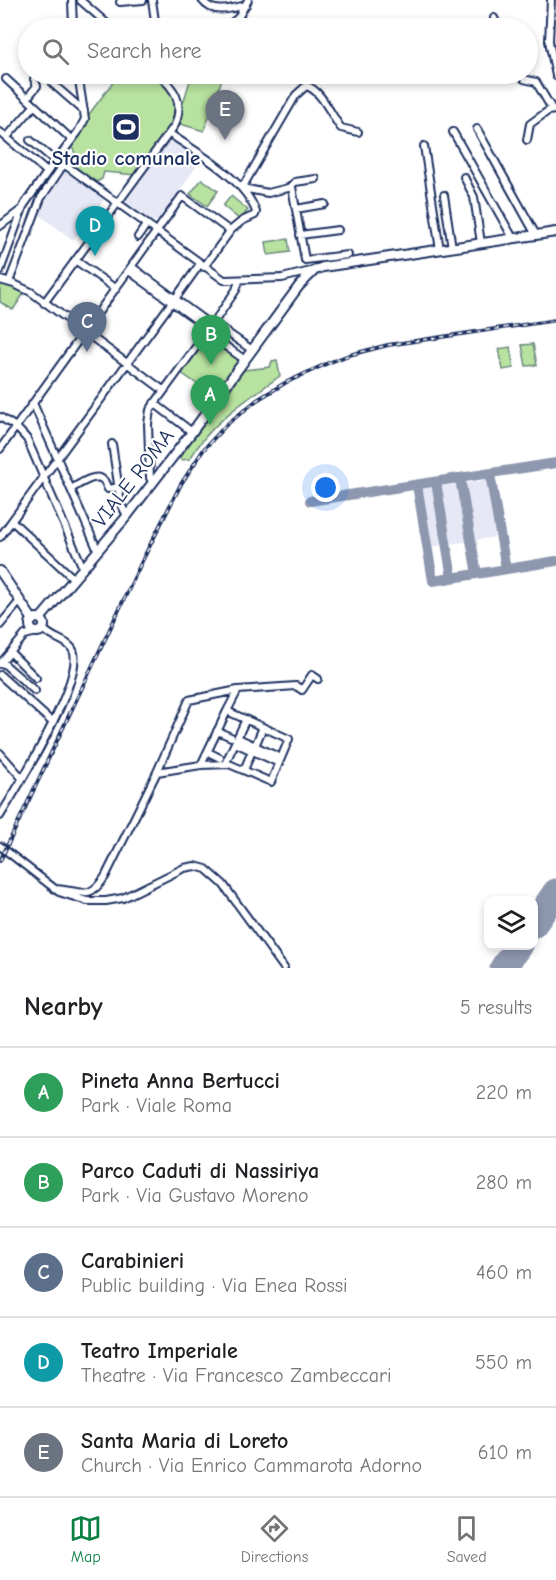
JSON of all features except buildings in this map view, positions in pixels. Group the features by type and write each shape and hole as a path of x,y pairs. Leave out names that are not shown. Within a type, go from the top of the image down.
{"main road":[{"path":"315,270 556,232"},
{"name":"VIALE ROMA","path":"40,627 74,579 127,516 192,432 300,285 315,270"},
{"path":"0,571 3,581 40,627"}],"street":[{"path":"72,0 73,18"},
{"path":"80,0 101,18"},
{"path":"120,2 143,0"},
{"path":"152,0 155,18"},
{"path":"202,0 208,7 218,10 247,3"},
{"path":"552,1 549,41 556,75"},
{"path":"238,18 247,3"},
{"path":"6,80 72,140"},
{"path":"27,98 37,86 36,84"},
{"path":"53,84 85,112"},
{"path":"9,282 41,198 59,161 83,124 85,112 80,84"},
{"path":"44,303 170,134 178,117 179,101 174,89 169,84"},
{"path":"527,140 529,125 554,110 537,84"},
{"path":"242,188 297,93 305,87 312,88 328,106 341,128 358,132"},
{"path":"7,137 34,106"},
{"path":"477,129 536,235"},
{"path":"0,132 47,172"},
{"path":"453,132 513,238"},
{"path":"0,537 174,300 230,231 242,221 255,215 256,212 242,188 170,134"},
{"path":"30,140 224,280 287,277 315,270"},
{"path":"424,147 440,250"},
{"path":"0,271 22,209 32,191 59,161"},
{"path":"464,177 474,197 481,243"},
{"path":"242,188 268,193 291,186 295,182 316,179"},
{"path":"291,186 294,190 303,256 307,261 348,255"},
{"path":"444,195 452,248"},
{"path":"0,449 182,196 230,231"},
{"path":"296,209 326,204"},
{"path":"0,226 22,209"},
{"path":"138,237 146,225"},
{"path":"300,235 338,230"},
{"path":"75,260 116,289"},
{"path":"129,269 211,327 218,326 252,350"},
{"path":"287,277 300,285"},
{"path":"0,280 26,289 163,390"},
{"path":"153,483 150,478 149,411 211,327 236,290 239,280"},
{"path":"211,327 210,334 245,360"},
{"path":"33,403 98,551"},
{"path":"154,403 192,432"},
{"path":"0,417 16,427 27,439 83,568"},
{"path":"112,444 121,504 127,516"},
{"path":"70,489 99,477 108,489 119,487"},
{"path":"12,521 74,579"},
{"path":"0,625 20,601"},
{"path":"0,816 52,722 69,686 74,651 40,627"},
{"name":"VIALE ROMA","path":"1,663 25,635 40,627"},
{"path":"10,652 36,678"},
{"path":"1,663 35,691"},
{"path":"0,675 52,722"},
{"path":"55,889 87,893 97,888 105,877 189,700 238,690 296,686 302,690 312,675 318,679"},
{"path":"201,765 238,690"},
{"path":"155,775 201,765 225,764 271,782 289,739 227,711"},
{"path":"225,764 234,739 246,719"},
{"path":"244,770 263,727"},
{"path":"217,731 280,760"},
{"path":"208,752 220,758"},
{"path":"0,753 22,778"},
{"path":"3,847 55,889 66,896 82,900 106,901 130,895 184,868 195,866 207,869 223,884 284,968"}],"shaded area":[{"path":"169,139 200,161 160,220 150,222 122,202"},
{"path":"65,171 104,200 73,240 37,213"},
{"path":"495,479 503,536 423,548 414,490"}],"green space":[{"name":"Stadio comunale","path":"112,84 162,84 175,97 176,106 170,127 136,175 104,172 102,179 96,182 68,161 75,153 70,148 66,152 87,117"},
{"path":"189,84 220,84 204,131 177,123"},
{"path":"202,179 218,191 207,206 190,194"},
{"path":"231,196 248,210 240,220 223,206"},
{"path":"288,239 290,252 268,255 266,242"},
{"path":"0,284 24,293 13,310 0,302"},
{"path":"205,337 240,361 214,396 180,372"},
{"path":"533,344 537,365 526,366 522,345"},
{"path":"510,347 514,368 503,370 499,349"},
{"path":"277,360 280,376 242,403 219,423 198,446 190,459 181,460 179,458 244,370 270,367 272,361"}],"taxiway":[{"path":"310,501 556,463"},
{"path":"490,474 506,569"},
{"path":"460,479 477,574"},
{"path":"436,482 452,578"},
{"path":"417,485 433,581 556,561"}],"runway":[{"path":"538,918 556,892"},
{"path":"503,968 516,950"}],"railway":[{"path":"0,861 181,484 204,449 226,425 257,400 285,383 349,355 388,345 556,320"}],"place":[{"name":"Stadio comunale","path":"126,127"},
{"name":"Santa Maria di Loreto","path":"225,140"},
{"name":"Teatro Imperiale","path":"95,256"},
{"name":"Carabinieri","path":"87,352"},
{"name":"Parco Caduti di Nassiriya","path":"211,365"},
{"name":"Pineta Anna Bertucci","path":"210,425"}]}
